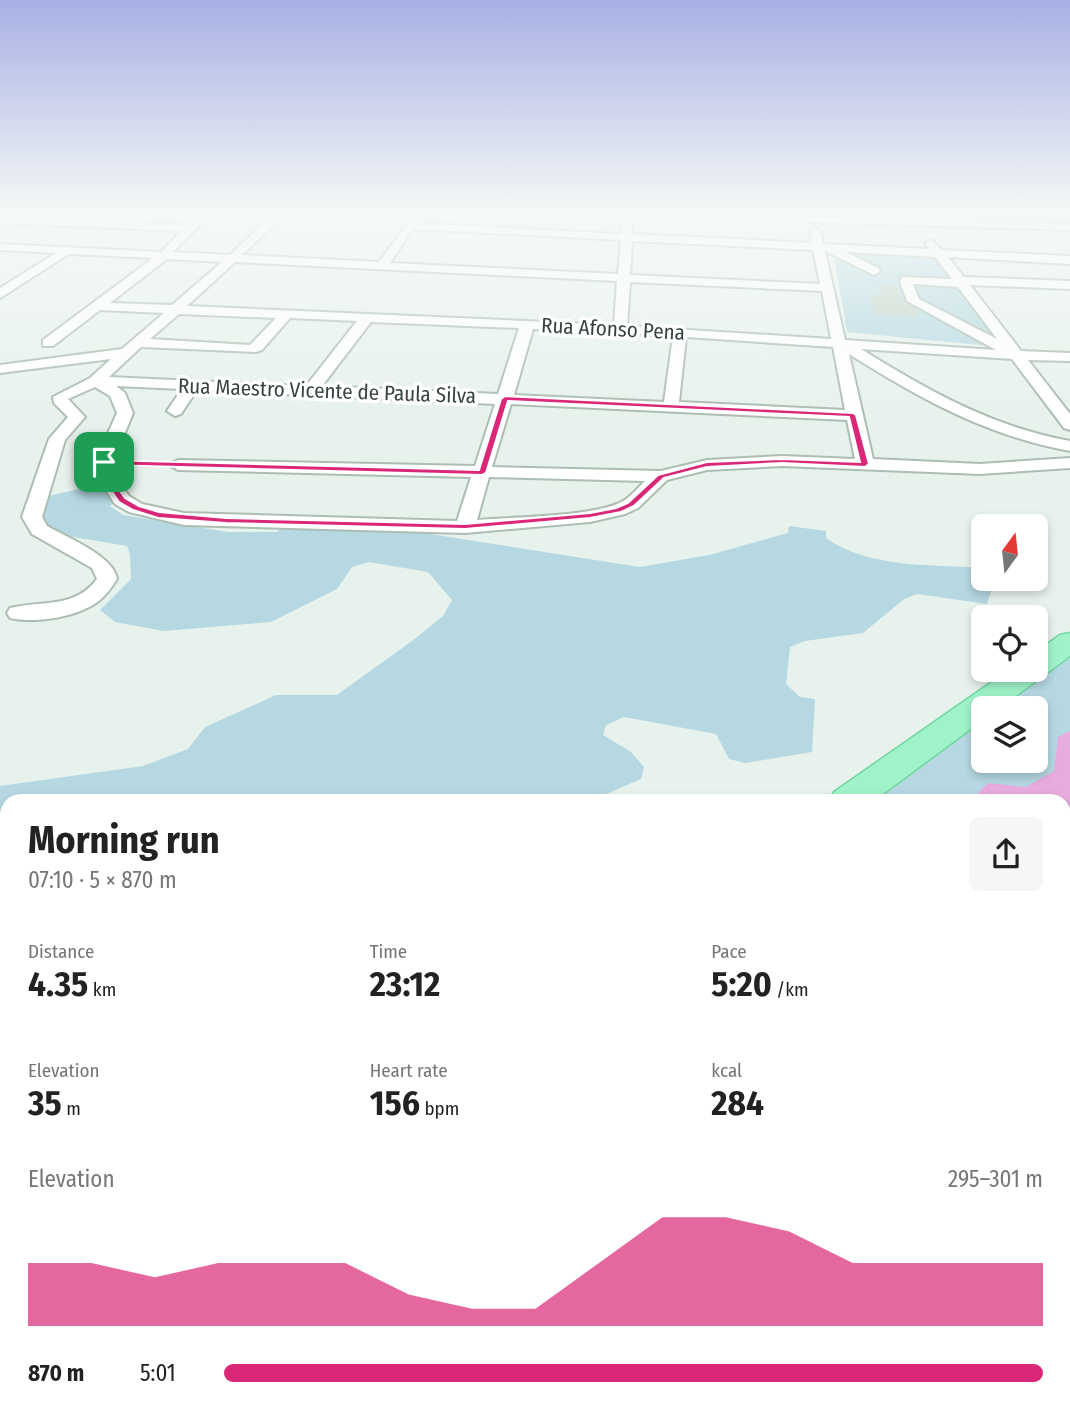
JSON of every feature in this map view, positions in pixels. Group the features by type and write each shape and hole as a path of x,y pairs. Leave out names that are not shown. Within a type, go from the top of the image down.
{"main road":[{"path":"1048,658 1070,642"},
{"path":"857,794 1013,682"}],"street":[{"path":"0,294 22,280"},
{"path":"48,342 131,280"},
{"path":"18,613 53,611 75,606 93,597 107,579 106,571 99,564 39,530 32,517 57,439 77,418 60,400 61,397 95,381 209,280"},
{"path":"620,330 623,280"},
{"path":"647,280 829,280 837,341 865,464"},
{"path":"1019,356 913,301 906,281 1070,285"},
{"path":"961,282 1070,425"},
{"name":"Rua Afonso Pena","path":"96,306 680,332 837,341 1019,356 1070,357"},
{"path":"138,343 251,349 257,347 287,314"},
{"path":"311,390 366,319"},
{"path":"465,527 527,326"},
{"path":"671,406 680,332"},
{"path":"837,341 949,408 1024,437 1070,446"},
{"path":"0,369 126,353"},
{"path":"95,381 117,393 125,413 104,462 106,477 122,500 158,515 226,521 465,527 590,516 618,510 631,504 661,476"},
{"name":"Rua Maestro Vicente de Paula Silva","path":"95,381 853,415"},
{"path":"174,411 193,385"},
{"path":"178,465 661,476 724,463 782,461 980,469 1070,463"}],"path":[{"path":"104,462 178,465"}],"shaded area":[{"path":"838,280 951,280 1001,347 847,332"},
{"path":"100,484 109,485 116,500 110,506 123,515 228,532 277,532 283,526 392,528 640,567 709,555 788,533 789,526 826,531 826,538 843,548 882,560 971,567 971,592 991,592 987,604 917,594 904,599 863,633 805,641 790,647 786,684 800,697 815,699 812,752 745,763 729,759 716,734 624,717 606,725 603,735 631,752 644,767 641,779 606,794 0,794 0,786 143,766 188,749 205,727 276,695 337,695 443,616 452,600 428,572 369,562 352,567 337,589 271,622 164,631 115,622 100,610 131,579 127,546 32,530 27,514 49,496"},
{"path":"1070,642 1070,794 858,794 971,715 971,773 1048,773 1048,696 999,696 1019,682 1048,682 1048,660"},
{"path":"1070,731 1070,794 977,794 988,783 1026,787 1054,771 1058,737"}],"building":[{"path":"878,284 896,285 900,296 915,309 918,317 875,314 869,294 881,295"}],"route":[{"path":"505,399 853,415 865,464 782,461 707,465 661,476 640,497 618,510 590,516 465,527 226,521 158,515 122,500 106,477 104,462 482,473 505,399"}]}
